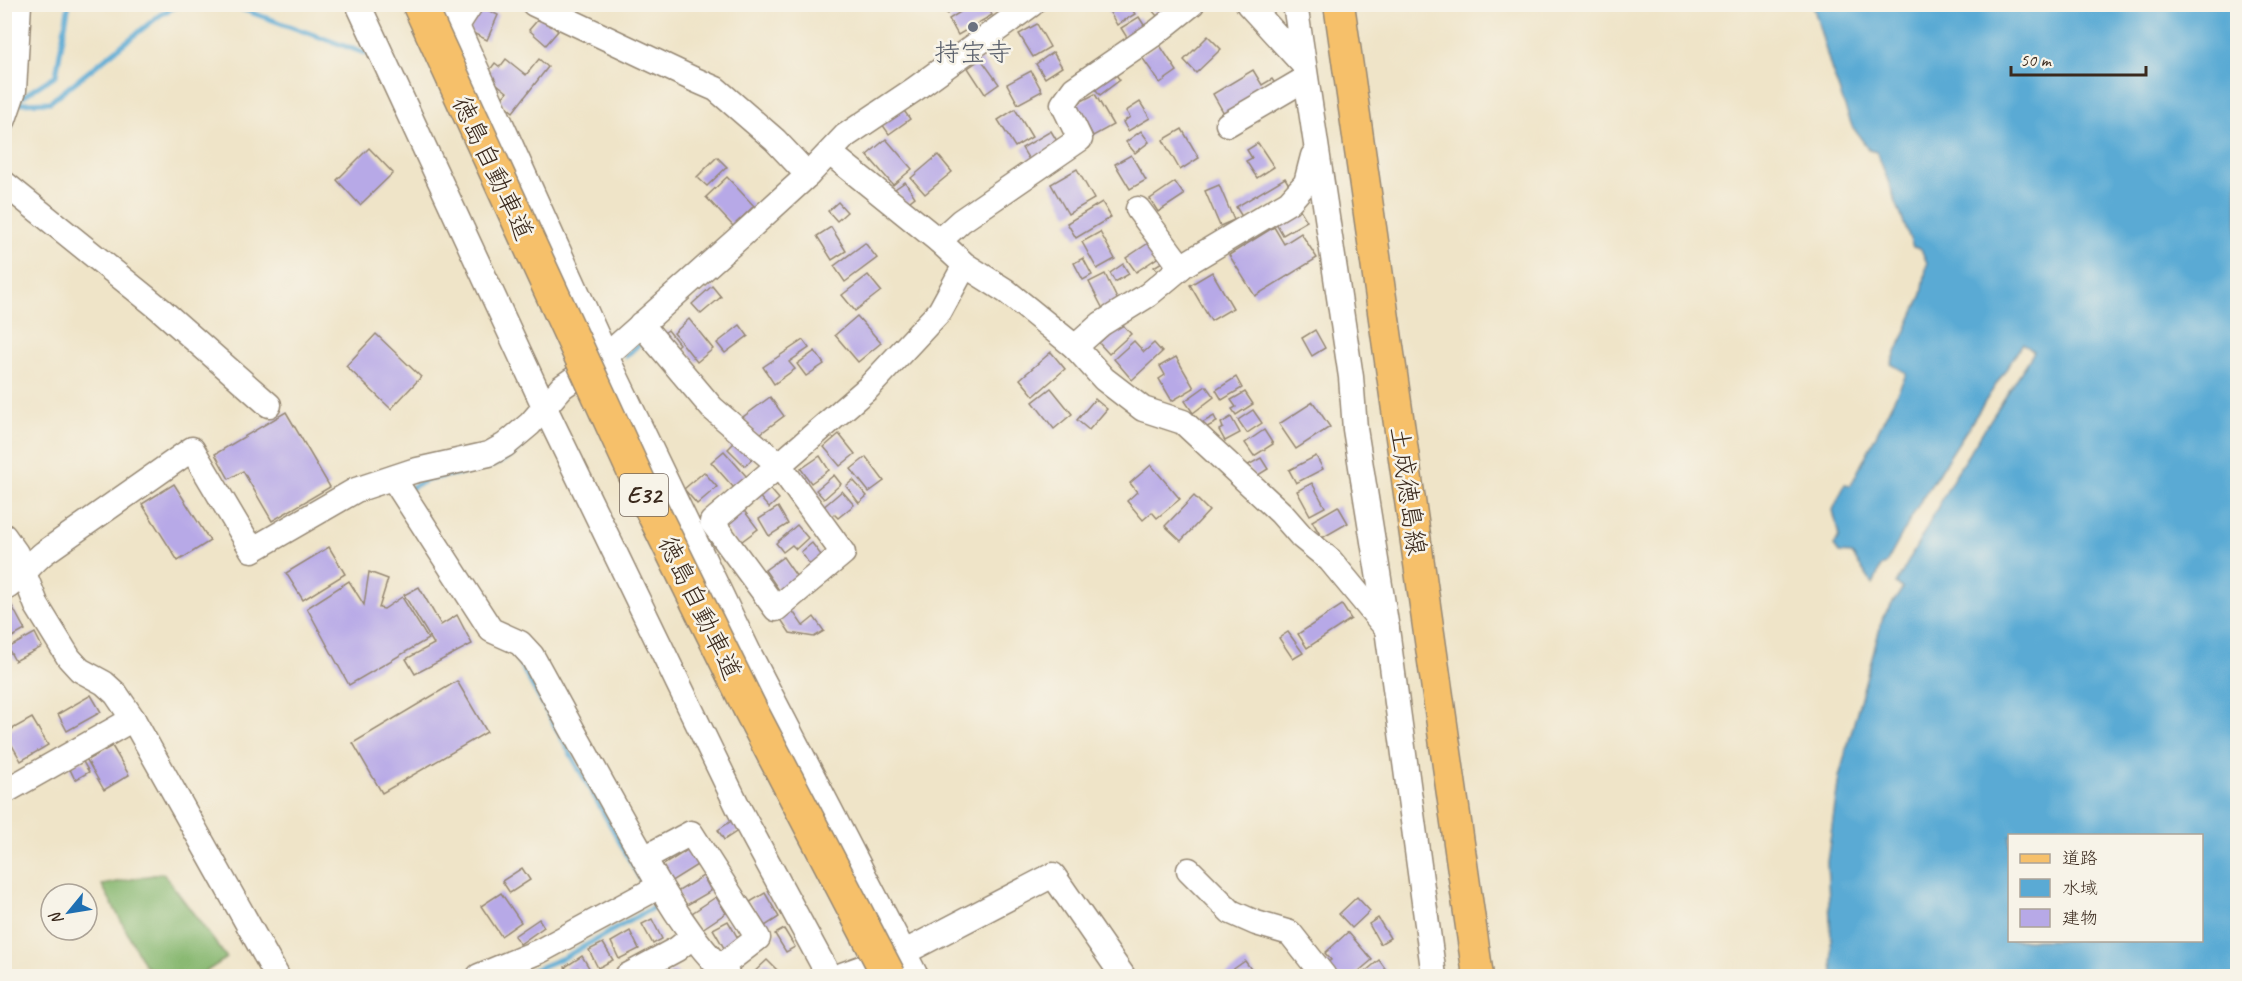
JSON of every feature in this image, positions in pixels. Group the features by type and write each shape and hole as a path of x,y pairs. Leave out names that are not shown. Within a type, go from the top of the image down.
{"highway":[{"name":"徳島自動車道","path":"419,4 645,498 746,700 896,965"}],"main road":[{"name":"土成徳島線","path":"1339,4 1475,970"}],"street":[{"path":"6,112 14,90 17,69 19,4"},
{"path":"358,4 544,406 740,812 829,976"},
{"path":"447,4 606,356 752,657 896,965 916,976"},
{"path":"456,27 471,4"},
{"path":"534,4 716,88 775,140 808,175"},
{"path":"4,589 13,584 44,553 192,449 252,550 356,490 393,478 489,454 505,445 530,424 562,387 606,356 808,175 844,136 915,89 1032,4"},
{"path":"939,241 961,221 1080,139 1063,104 1074,89 1157,32 1192,4"},
{"path":"1248,4 1303,71"},
{"path":"1295,4 1303,71 1351,377 1355,429 1387,629 1434,976"},
{"path":"1228,123 1303,71"},
{"path":"1075,346 1101,324 1148,295 1181,267 1289,202 1306,183 1315,147"},
{"path":"830,153 939,241 965,266 1006,291 1075,346 1104,379 1143,409 1183,422 1281,513 1302,537 1330,560 1387,629"},
{"path":"4,183 160,309 269,405"},
{"path":"1138,208 1181,267"},
{"path":"641,324 712,408 779,465 843,553 776,609 712,522 779,465 868,388 940,311 965,266"},
{"path":"393,478 491,630 520,643 532,656 644,858 652,891 685,942 723,972 758,938 691,833 644,858"},
{"path":"4,536 16,553 37,606 69,658 80,670 104,683 116,694 133,719 277,976"},
{"path":"4,792 133,719"},
{"path":"1189,870 1231,912 1256,923 1290,933 1324,976"},
{"path":"839,976 896,965 1053,875 1123,976"},
{"path":"479,976 540,951 652,891"},
{"path":"627,976 685,942"}],"green space":[{"path":"163,873 227,958 199,976 167,976 145,966 102,885"}],"water":[{"path":"1813,5 2237,5 2237,976 1833,976 1827,862 1839,777 1883,617 1903,588 1896,584 1957,472 2034,352 2023,343 1920,502 1886,564 1881,566 1873,585 1852,554 1839,553 1834,546 1839,536 1833,510 1845,484 1851,485 1907,373 1891,364 1922,294 1927,263 1921,249 1913,247 1877,152 1869,150 1852,126 1831,68"}],"building":[{"path":"941,4 963,4 947,14"},
{"path":"973,4 986,4 992,15 958,35 949,19"},
{"path":"1105,4 1129,4 1135,14 1117,25"},
{"path":"1147,4 1170,4 1157,16"},
{"path":"481,7 498,15 487,40 469,31"},
{"path":"541,16 558,31 546,45 529,30"},
{"path":"1139,17 1149,33 1131,44 1121,28"},
{"path":"1037,24 1050,47 1033,57 1019,34"},
{"path":"1208,36 1221,49 1196,73 1184,60"},
{"path":"1159,44 1177,71 1160,83 1141,56"},
{"path":"1053,52 1062,67 1045,78 1036,64"},
{"path":"506,59 526,75 539,59 548,67 513,112 500,101 507,92 486,75 495,63 500,67"},
{"path":"981,59 999,84 985,94 968,68"},
{"path":"1253,70 1262,85 1272,79 1276,85 1225,115 1213,94"},
{"path":"1031,71 1042,91 1018,104 1007,84"},
{"path":"1113,71 1120,80 1100,95 1093,86"},
{"path":"1095,94 1113,125 1093,136 1076,104"},
{"path":"1140,102 1150,118 1128,131 1123,122 1130,117 1126,111"},
{"path":"902,108 910,119 889,134 882,124"},
{"path":"1015,109 1032,137 1015,147 998,120"},
{"path":"1182,129 1199,158 1180,170 1163,140"},
{"path":"1051,131 1060,146 1031,163 1022,148"},
{"path":"1141,131 1149,142 1135,153 1126,142"},
{"path":"886,139 912,169 893,185 867,155"},
{"path":"1258,143 1274,167 1257,178 1246,161 1252,158 1247,150"},
{"path":"369,148 393,173 360,205 337,180"},
{"path":"938,155 952,172 925,194 911,178"},
{"path":"1131,155 1146,180 1130,189 1115,164"},
{"path":"717,157 727,167 707,186 697,177"},
{"path":"1077,169 1094,199 1068,214 1051,184"},
{"path":"727,177 754,206 733,226 706,197"},
{"path":"1285,178 1292,190 1244,220 1236,207"},
{"path":"905,182 915,197 906,204 895,189"},
{"path":"1175,182 1184,195 1158,212 1150,199"},
{"path":"1219,185 1234,220 1220,226 1205,191"},
{"path":"838,202 847,212 837,221 828,211"},
{"path":"1102,202 1111,217 1076,238 1067,223"},
{"path":"1299,208 1307,221 1283,235 1275,221"},
{"path":"831,227 846,251 832,260 817,236"},
{"path":"1274,227 1284,244 1301,233 1317,258 1255,296 1229,255"},
{"path":"1100,232 1115,259 1097,269 1082,242"},
{"path":"1153,240 1163,254 1136,272 1126,258"},
{"path":"865,243 877,258 845,282 834,266"},
{"path":"1083,258 1092,275 1083,280 1074,263"},
{"path":"1165,260 1171,269 1161,276 1154,267"},
{"path":"1123,264 1129,274 1115,282 1110,273"},
{"path":"1212,272 1233,308 1211,321 1190,285"},
{"path":"1105,274 1119,303 1104,311 1089,282"},
{"path":"868,275 881,291 855,311 842,295"},
{"path":"712,286 721,297 701,314 692,304"},
{"path":"857,316 881,343 858,362 835,335"},
{"path":"689,319 713,349 697,362 674,333"},
{"path":"1121,323 1131,334 1109,354 1099,343"},
{"path":"740,325 748,336 725,353 717,343"},
{"path":"668,330 679,344 671,351 659,337"},
{"path":"1315,330 1325,348 1312,356 1302,338"},
{"path":"376,334 421,377 391,409 346,366"},
{"path":"803,340 809,348 789,362 795,369 774,384 763,367"},
{"path":"1134,341 1144,352 1154,343 1162,352 1132,380 1114,359"},
{"path":"815,351 824,364 806,376 797,364"},
{"path":"1051,352 1065,369 1034,396 1020,379"},
{"path":"1176,357 1194,388 1172,401 1159,379 1165,375 1160,366"},
{"path":"1236,377 1242,388 1222,400 1216,390"},
{"path":"1206,386 1214,397 1193,413 1185,401"},
{"path":"1051,388 1072,414 1054,429 1033,402"},
{"path":"1245,392 1253,404 1236,415 1232,409 1236,407 1231,400"},
{"path":"770,397 784,416 757,436 743,417"},
{"path":"1095,399 1107,409 1089,430 1077,420"},
{"path":"1313,402 1330,427 1296,449 1279,424"},
{"path":"1253,410 1262,423 1247,433 1238,420"},
{"path":"286,412 330,487 272,521 243,471 229,479 215,454"},
{"path":"1214,416 1217,422 1203,429 1200,424"},
{"path":"1231,417 1240,433 1225,441 1219,430 1223,428 1221,423"},
{"path":"1264,430 1273,444 1254,456 1245,443"},
{"path":"839,434 855,454 840,466 824,447"},
{"path":"736,441 753,458 745,466 728,449"},
{"path":"724,451 747,477 734,488 711,462"},
{"path":"820,456 829,470 811,483 801,469"},
{"path":"1316,456 1323,469 1296,483 1289,470"},
{"path":"866,457 884,481 869,492 851,469"},
{"path":"1261,458 1268,469 1255,477 1248,465"},
{"path":"1151,465 1180,499 1157,518 1152,512 1143,520 1127,501 1137,492 1130,483"},
{"path":"704,472 717,487 697,504 684,489"},
{"path":"834,475 841,484 824,499 816,490"},
{"path":"853,480 867,496 859,503 846,486"},
{"path":"1312,483 1325,507 1310,515 1297,491"},
{"path":"174,484 210,541 178,561 142,504"},
{"path":"767,485 779,499 769,508 757,494"},
{"path":"842,491 854,505 838,518 834,514 829,519 821,509"},
{"path":"1194,496 1209,511 1181,541 1165,526"},
{"path":"1338,506 1348,523 1322,538 1312,521"},
{"path":"778,507 788,524 769,536 759,519"},
{"path":"742,508 758,529 738,544 723,523"},
{"path":"797,525 808,538 796,549 792,545 783,552 776,543"},
{"path":"812,543 824,559 812,568 801,552"},
{"path":"329,547 345,574 303,600 286,573"},
{"path":"783,557 799,580 781,593 765,570"},
{"path":"369,572 388,579 379,608 384,609 402,597 428,639 349,685 307,608 349,581 364,605"},
{"path":"419,587 441,625 457,615 472,644 415,674 406,659 434,644 404,595"},
{"path":"1342,605 1351,619 1307,648 1298,634"},
{"path":"12,606 25,630 7,640 4,635 4,609"},
{"path":"792,610 803,626 814,617 824,631 814,637 790,633 780,618"},
{"path":"1288,632 1303,653 1293,659 1279,638"},
{"path":"35,633 42,647 15,661 8,648"},
{"path":"457,681 487,732 382,793 353,743"},
{"path":"91,695 101,712 67,731 58,714"},
{"path":"32,718 48,745 21,761 5,733"},
{"path":"112,746 129,775 104,790 87,760"},
{"path":"82,760 89,772 75,780 69,767"},
{"path":"733,820 739,830 724,840 718,830"},
{"path":"692,847 702,862 670,882 660,867"},
{"path":"522,868 530,880 510,893 502,881"},
{"path":"703,876 711,891 685,906 677,892"},
{"path":"501,893 521,922 501,936 481,906"},
{"path":"765,893 779,917 765,926 750,902"},
{"path":"716,897 726,913 702,929 692,913"},
{"path":"1357,897 1370,911 1352,928 1339,914"},
{"path":"1378,918 1390,938 1380,944 1369,924"},
{"path":"539,919 544,927 520,944 514,936"},
{"path":"652,919 662,939 653,944 642,924"},
{"path":"728,921 739,940 724,948 713,929"},
{"path":"784,929 795,947 786,952 775,934"},
{"path":"630,931 639,949 619,959 611,942"},
{"path":"1348,932 1372,960 1353,976 1337,976 1326,964 1331,960 1325,953"},
{"path":"603,943 613,960 598,968 589,950"},
{"path":"582,956 591,971 583,976 578,968 569,973 565,967"},
{"path":"767,960 783,976 751,975"},
{"path":"1379,960 1387,971 1380,976 1360,976"},
{"path":"1245,961 1256,976 1224,976"},
{"path":"675,970 680,976 664,976"},
{"path":"554,971 557,976 544,976"}],"waterway":[{"path":"22,97 56,75 69,4"},
{"path":"20,103 50,102 160,15 180,4"},
{"path":"222,4 367,54"},
{"path":"4,145 11,125"},
{"path":"626,356 638,345"},
{"path":"410,490 428,480 488,467 509,457 520,448"},
{"path":"512,649 645,887"},
{"path":"519,976 565,957 656,906 651,898"},
{"path":"656,906 678,940"}],"place":[{"name":"持宝寺","path":"973,27"}]}
